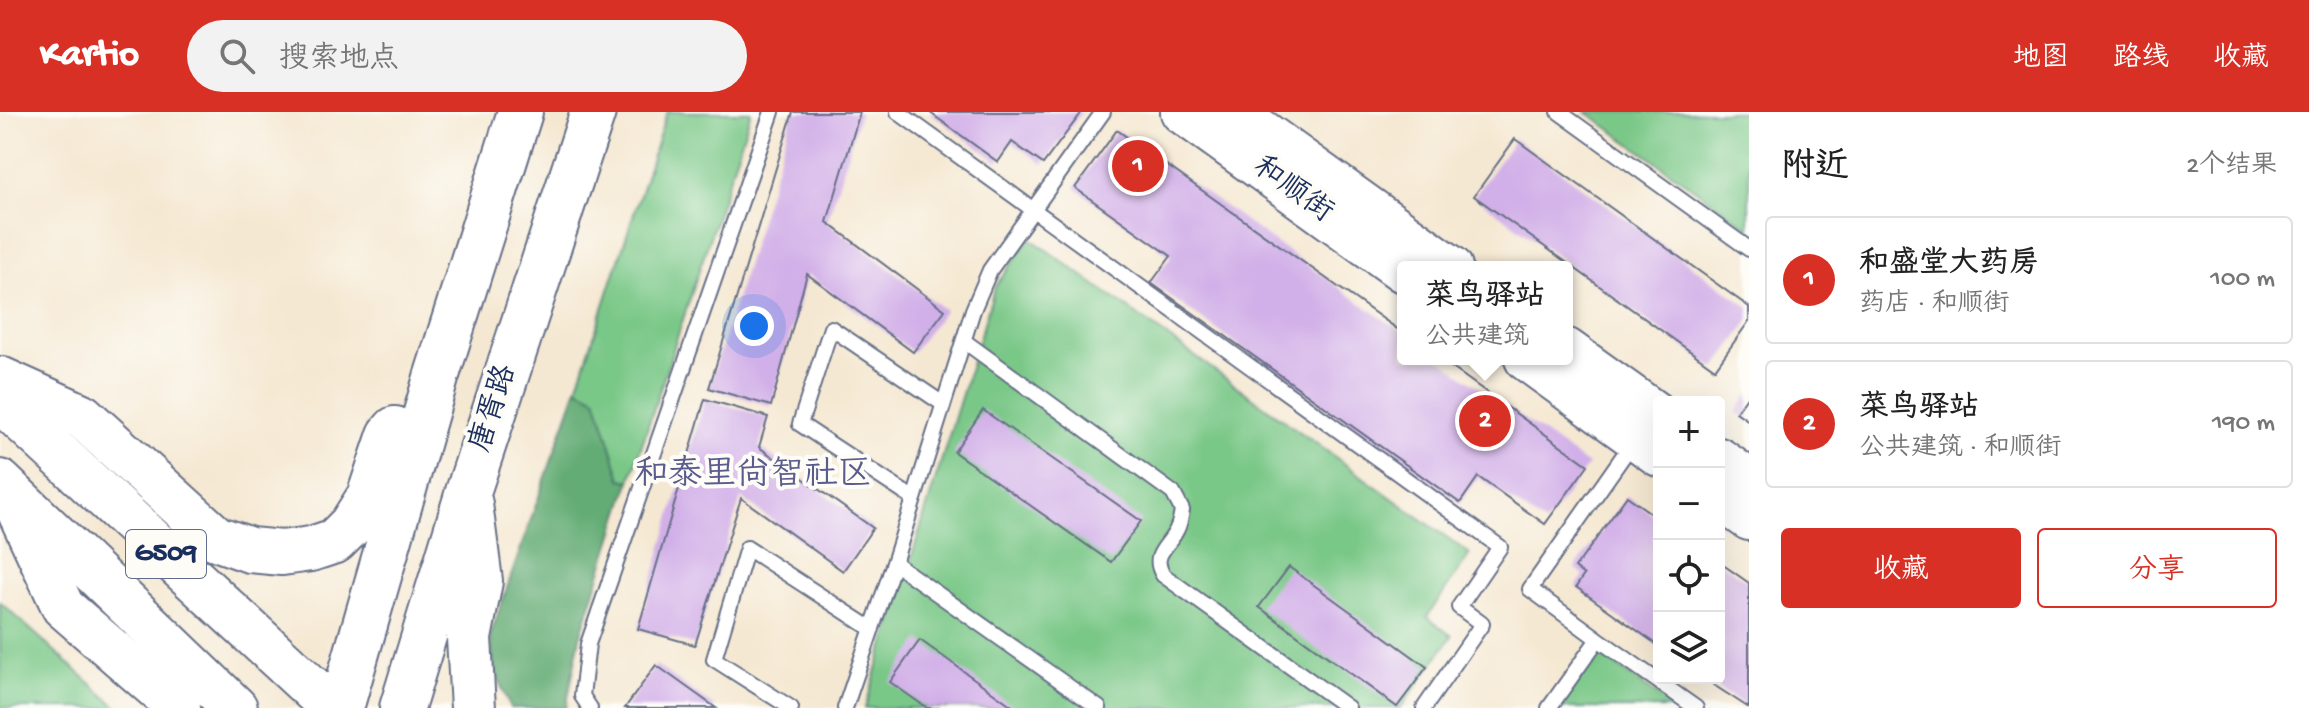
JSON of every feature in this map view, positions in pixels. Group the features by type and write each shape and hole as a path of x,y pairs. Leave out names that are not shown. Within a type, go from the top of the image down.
{"main road":[{"path":"341,708 436,378 520,112"},
{"name":"唐胥路","path":"402,708 468,492 593,112"},
{"path":"0,379 82,416 216,538 250,550 282,553 311,549 335,541 351,525 369,497 390,435 436,378"},
{"name":"G509","path":"0,400 333,708"},
{"name":"G509","path":"4,485 235,708"},
{"path":"468,492 480,581 469,638 473,708"}],"street":[{"name":"和顺街","path":"1182,112 1397,267"},
{"name":"和顺街","path":"1235,112 1443,261"},
{"path":"1573,356 1651,436"},
{"path":"1536,365 1651,436"},
{"path":"1725,463 1749,480"},
{"path":"4,485 63,607 179,708"},
{"path":"1725,502 1749,519"}],"lane":[{"path":"590,708 582,696 588,644 772,112"},
{"path":"898,112 1500,547 1459,607 1482,624 1424,708"},
{"path":"845,708 943,404 990,270 1103,112"},
{"path":"1559,112 1749,249"},
{"path":"914,499 800,424 831,328 943,404"},
{"path":"964,341 1173,493 1182,510 1177,531 1159,554 1157,566 1163,575 1348,708"},
{"path":"1651,436 1530,589 1696,708"},
{"path":"791,708 714,659 747,548 872,629"},
{"path":"894,563 1099,708"},
{"path":"1549,708 1598,639"}],"green space":[{"path":"667,112 751,112 630,481 621,479 596,398 577,388"},
{"path":"1586,112 1749,112 1749,228"},
{"path":"1030,238 1470,554 1427,617 1452,636 1401,708 865,708 995,287"},
{"path":"577,388 596,398 621,479 630,481 580,637 566,708 510,708 494,668 490,636"},
{"path":"0,602 118,708 0,708"},
{"path":"1598,653 1676,708 1559,708"}],"building":[{"path":"793,112 860,112 827,222 945,310 913,352 807,274 771,406 709,388"},
{"path":"929,112 1082,112 1043,164 1012,142 998,162"},
{"path":"1117,130 1397,329 1397,365 1448,365 1588,465 1545,524 1478,477 1460,503 1151,283 1171,256 1075,188"},
{"path":"1515,139 1749,307 1749,321 1715,369 1573,267 1573,261 1565,261 1474,196"},
{"path":"1749,394 1749,421 1736,412"},
{"path":"705,399 768,417 759,447 873,528 843,571 741,498 695,645 638,629"},
{"path":"983,410 1141,521 1111,562 954,452"},
{"path":"1627,496 1653,515 1653,642 1576,587 1584,575 1575,568"},
{"path":"1725,566 1749,583 1749,708 1712,684 1725,684"},
{"path":"1289,567 1427,667 1397,707 1259,607"},
{"path":"920,640 1015,708 927,708 890,682"},
{"path":"656,665 716,708 625,708"}],"place":[{"name":"和盛堂大药房","path":"1138,166"},
{"name":"菜鸟驿站","path":"1485,421"}],"district":[{"name":"和泰里尚智社区","path":"753,477"}]}
